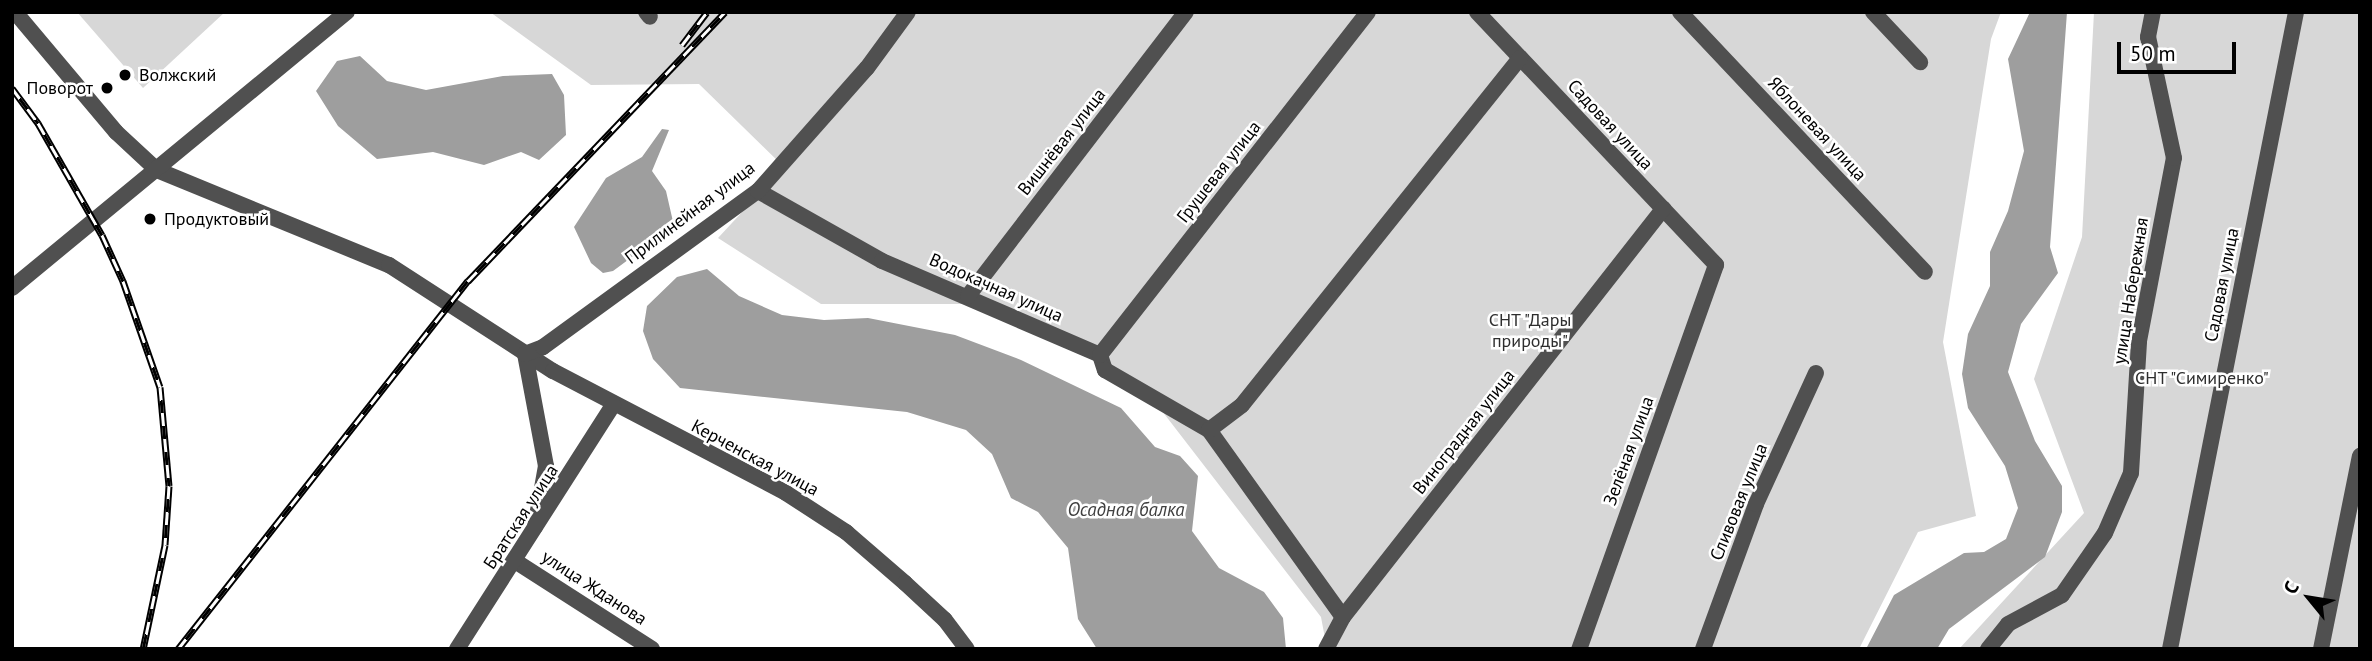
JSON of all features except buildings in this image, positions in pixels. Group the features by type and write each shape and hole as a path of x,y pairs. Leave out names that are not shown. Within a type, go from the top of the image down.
{"street":[{"path":"15,12 116,132 157,170"},
{"path":"12,288 347,12"},
{"name":"Прилинейная улица","path":"524,354 543,346 758,191 867,68 908,12"},
{"name":"Вишнёвая улица","path":"968,296 1186,12"},
{"name":"Грушевая улица","path":"1100,355 1368,12"},
{"name":"Садовая улица","path":"1476,12 1716,265"},
{"name":"Яблоневая улица","path":"1680,12 1925,272"},
{"path":"1873,12 1920,62"},
{"name":"улица Набережная","path":"1988,649 2008,624 2062,595 2105,533 2131,472 2138,341 2174,158 2148,37 2153,12"},
{"name":"Садовая улица","path":"2170,649 2296,12"},
{"path":"1209,430 1242,405 1520,58"},
{"name":"Керченская улица","path":"157,170 389,265 524,354 613,405 786,493 846,533 944,620 967,649"},
{"name":"Водокачная улица","path":"758,191 882,261 1100,355 1105,370 1209,430 1343,617"},
{"name":"Виноградная улица","path":"1326,649 1343,617 1663,209"},
{"name":"Зелёная улица","path":"1580,649 1716,265"},
{"path":"524,354 546,466 535,527"},
{"name":"Сливовая улица","path":"1703,649 1756,504 1816,373"},
{"name":"Братская улица","path":"457,649 613,405"},
{"path":"2321,649 2360,456"},
{"name":"улица Жданова","path":"515,561 652,649"}],"green space":[{"path":"77,12 225,12 143,88"},
{"name":"СНТ \"Дары природы\"","path":"490,12 2001,12 1991,39 1943,342 1976,516 1918,532 1859,649 1327,649 1321,617 1162,411 1096,360 967,304 821,304 718,238 784,167 699,84 591,85"},
{"name":"СНТ \"Симиренко\"","path":"2094,12 2360,12 2360,649 1959,649 2084,513 2034,379 2082,237"}],"water":[{"path":"2030,12 2067,12 2050,247 2058,273 2021,324 2008,372 2035,441 2062,486 2062,512 2045,557 1949,629 1937,649 1866,649 1894,595 1964,553 1984,552 2006,539 2018,508 2005,466 1968,408 1962,374 1968,334 1990,286 1990,252 2008,211 2024,151 2008,59"},
{"path":"360,56 387,81 426,90 503,76 552,74 564,95 566,135 539,160 521,152 484,165 433,152 377,159 338,126 316,91 337,61"},
{"path":"662,129 669,130 652,171 666,191 674,226 613,271 603,273 591,263 574,227 606,178 642,157"},
{"name":"Осадная балка","path":"707,269 739,296 782,315 824,320 868,318 955,335 1021,360 1121,408 1155,447 1180,456 1198,476 1192,531 1219,568 1264,592 1283,618 1286,649 1097,649 1078,619 1068,548 1038,512 1011,498 992,454 966,430 907,412 680,388 653,359 643,331 647,306 677,277"}],"railway":[{"path":"682,45 707,12"},
{"path":"178,649 468,281 725,12"},
{"path":"12,88 38,123 102,235 123,281 160,387 169,486 165,545 143,649"}],"place":[{"name":"Волжский","path":"125,75"},
{"name":"Поворот","path":"107,88"},
{"name":"Продуктовый","path":"150,219"}]}
